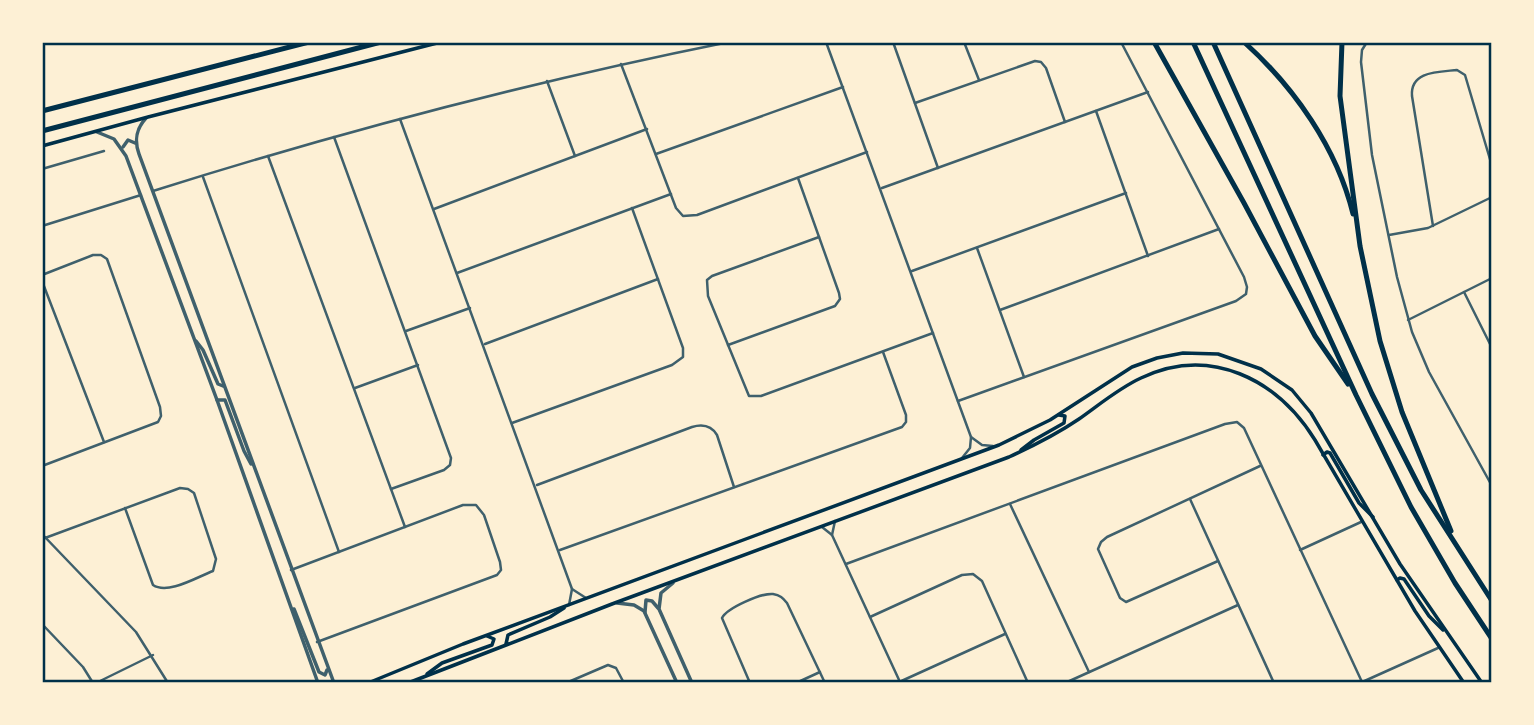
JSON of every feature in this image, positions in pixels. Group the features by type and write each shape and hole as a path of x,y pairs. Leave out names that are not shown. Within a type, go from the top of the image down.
{"highway":[{"path":"42,110 309,42"},
{"path":"42,131 381,42"},
{"path":"1154,42 1315,336 1356,395"},
{"path":"1193,42 1356,395 1411,507 1455,583 1492,639"},
{"path":"1213,42 1372,394 1421,490 1492,601"},
{"path":"1244,42 1286,83 1310,118 1334,164 1351,205 1380,341 1402,412 1457,543"},
{"path":"1342,42 1340,96 1360,246"}],"main road":[{"path":"42,146 441,42"},
{"path":"368,683 485,636 999,445 1059,415 1108,381 1145,362 1183,353 1218,354 1234,358 1276,378 1298,397 1320,425 1401,564 1482,683"},
{"path":"408,683 1020,452 1065,428 1139,378 1162,370 1198,365 1239,373 1270,390 1296,414 1438,648 1464,682"},
{"path":"1020,452 1029,443 1065,422 1065,415 1059,415"},
{"path":"1323,455 1330,453 1359,503 1375,519"},
{"path":"1397,582 1399,578 1405,579 1429,616 1447,633"},
{"path":"506,644 508,635 550,617 569,605"},
{"path":"426,676 437,666 492,645 492,637 485,636"}],"street":[{"path":"153,191 334,136 547,81 729,42"},
{"path":"827,42 971,437 969,450 957,461"},
{"path":"893,42 938,168"},
{"path":"964,42 979,80"},
{"path":"958,401 1242,298 1246,294 1246,282 1121,42"},
{"path":"1367,42 1362,50 1361,62 1370,140 1408,320 1429,372 1492,486"},
{"path":"915,103 1033,61 1041,62 1047,70 1065,122"},
{"path":"621,64 679,214 690,216 867,152"},
{"path":"1433,226 1412,96 1411,86 1415,80 1421,76 1457,70 1465,75 1492,166"},
{"path":"547,81 575,156"},
{"path":"656,155 843,87"},
{"path":"881,189 1149,92"},
{"path":"1096,111 1147,256"},
{"path":"148,117 136,134 136,144 334,683"},
{"path":"400,119 559,551 572,589 569,605"},
{"path":"434,209 646,129"},
{"path":"97,132 114,139 122,149 141,195 318,683"},
{"path":"334,136 450,454 451,462 442,471 391,489"},
{"path":"122,149 128,140 136,144"},
{"path":"42,169 104,151"},
{"path":"268,156 405,527"},
{"path":"202,175 339,552"},
{"path":"728,345 838,303 840,295 798,177"},
{"path":"911,272 1126,193"},
{"path":"457,272 671,194"},
{"path":"42,226 141,195"},
{"path":"1389,235 1433,226 1492,197"},
{"path":"512,423 682,359 684,350 632,208"},
{"path":"1000,310 1219,229"},
{"path":"819,237 708,278 707,292 749,396 755,397 933,333"},
{"path":"977,247 1024,377"},
{"path":"42,275 93,255 101,255 107,259 161,416 158,422 42,466"},
{"path":"1408,320 1492,278"},
{"path":"483,344 659,279"},
{"path":"42,281 104,442"},
{"path":"1464,292 1492,348"},
{"path":"405,331 470,308"},
{"path":"195,340 203,351 217,383 224,385"},
{"path":"559,551 904,425 906,415 883,352"},
{"path":"354,388 418,365"},
{"path":"217,400 225,400 245,454 254,469"},
{"path":"846,564 1228,423 1238,422 1244,428 1361,683 1438,648"},
{"path":"536,486 703,425 712,428 717,435 734,486"},
{"path":"971,437 982,445 999,445"},
{"path":"1218,561 1126,602 1121,600 1100,559 1098,549 1103,539 1261,466"},
{"path":"125,508 153,585 159,589 167,589 213,571 216,559 194,493 188,489 180,488 44,536 136,632 153,655 168,683"},
{"path":"1190,499 1274,683"},
{"path":"1010,504 1089,672"},
{"path":"291,570 463,505 476,505 484,515 500,562 500,572 491,578 317,642"},
{"path":"836,520 832,535 899,682 1005,634"},
{"path":"1300,550 1361,522"},
{"path":"820,526 832,535"},
{"path":"870,617 970,573 982,581 1028,683"},
{"path":"659,609 661,593 678,580"},
{"path":"572,589 586,598"},
{"path":"750,683 722,618 730,608 768,594 781,597 787,603 825,683"},
{"path":"646,616 645,601 652,601 659,609 692,683"},
{"path":"290,602 299,618 319,672 325,675 327,670"},
{"path":"612,604 634,605 642,610 677,683"},
{"path":"1065,683 1238,605"},
{"path":"42,624 83,667 94,683 153,655"},
{"path":"566,683 608,665 618,670 624,683"},
{"path":"796,683 820,672"}]}
